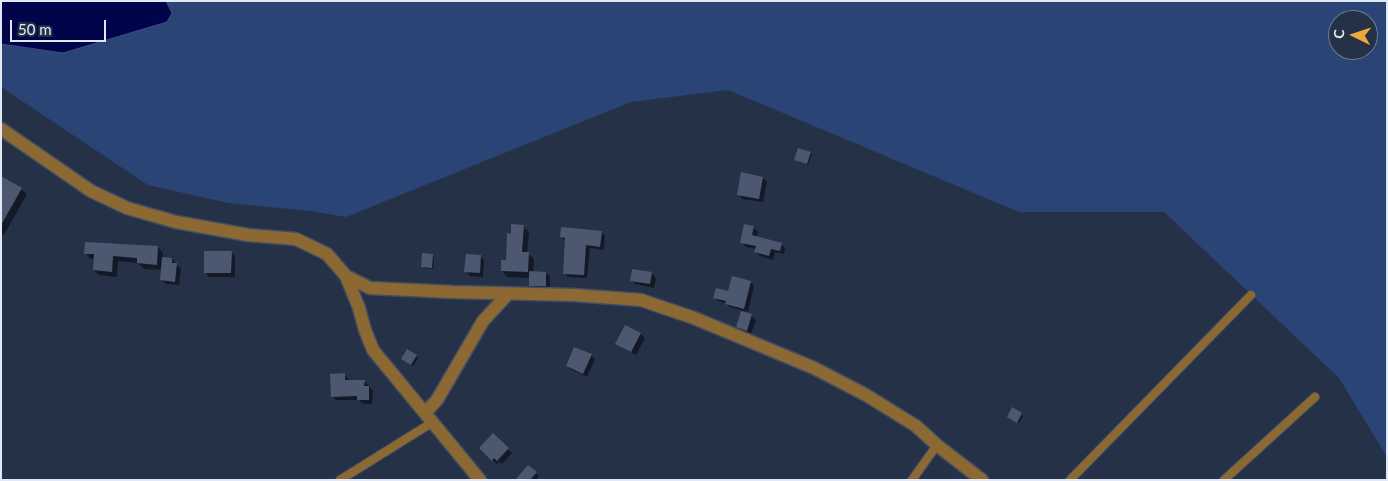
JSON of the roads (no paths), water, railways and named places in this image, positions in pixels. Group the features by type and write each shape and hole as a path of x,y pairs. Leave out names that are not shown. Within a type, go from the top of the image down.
{"street":[{"path":"1,129 91,191 127,208 176,222 248,235 296,238 327,254 346,276 359,308 364,330 373,350 480,480"},
{"path":"346,276 370,288 574,295 641,300 694,318 814,368 874,400 916,426 982,480"},
{"path":"429,417 483,321 508,294"}],"lane":[{"path":"1070,480 1251,295"},
{"path":"1224,480 1315,397"},
{"path":"340,480 429,417"},
{"path":"912,480 937,445"}]}
